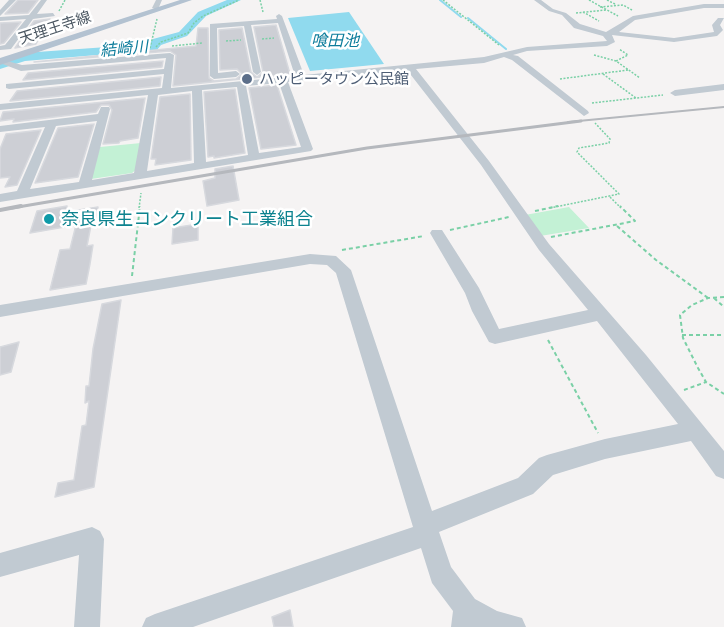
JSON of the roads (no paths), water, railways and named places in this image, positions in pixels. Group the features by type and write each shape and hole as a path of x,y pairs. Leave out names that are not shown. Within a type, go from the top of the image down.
{"main road":[{"name":"天理王寺線","path":"1,62 156,8 188,0"}],"street":[{"path":"0,14 13,0"},
{"path":"0,48 8,47 44,0"},
{"path":"537,0 551,10 564,14 577,26 609,36"},
{"path":"0,107 410,68 510,54 527,49 609,36 674,40 717,34 719,30 716,25 723,23 715,4 628,19 609,36"},
{"path":"0,19 53,15"},
{"path":"297,69 214,76 213,26 279,18 301,79"},
{"path":"247,23 256,72"},
{"path":"510,54 584,113"},
{"path":"0,81 18,72 170,55 166,92"},
{"path":"1,62 18,72"},
{"path":"410,68 485,163 538,239 668,395 693,431 724,468"},
{"path":"0,100 18,72"},
{"path":"9,86 169,72"},
{"path":"0,198 307,149 282,81"},
{"path":"241,85 254,156"},
{"path":"675,93 724,87"},
{"path":"197,89 200,165"},
{"path":"140,175 153,93"},
{"path":"85,183 109,97"},
{"path":"0,129 102,117"},
{"path":"22,194 52,123"},
{"path":"437,233 473,292 480,311 495,337 600,314"},
{"path":"0,311 310,259 331,260 343,270 441,574 465,617 513,627"},
{"path":"155,627 425,530 525,486 547,466 605,449 693,431"},
{"path":"0,565 92,539 87,627"}],"water":[{"name":"喰田池","path":"349,12 384,64 310,71 288,18"}],"waterway":[{"name":"結崎川","path":"0,65 23,57 153,47 157,42 183,34 202,14 236,0"},
{"path":"440,0 461,17"},
{"path":"468,18 506,49"}],"railway":[{"path":"568,122 724,107"},
{"path":"12,208 367,148 581,121"},
{"path":"0,210 21,206"}],"place":[{"name":"ハッピータウン公民館","path":"247,79"},
{"name":"奈良県生コンクリート工業組合","path":"49,219"}]}
